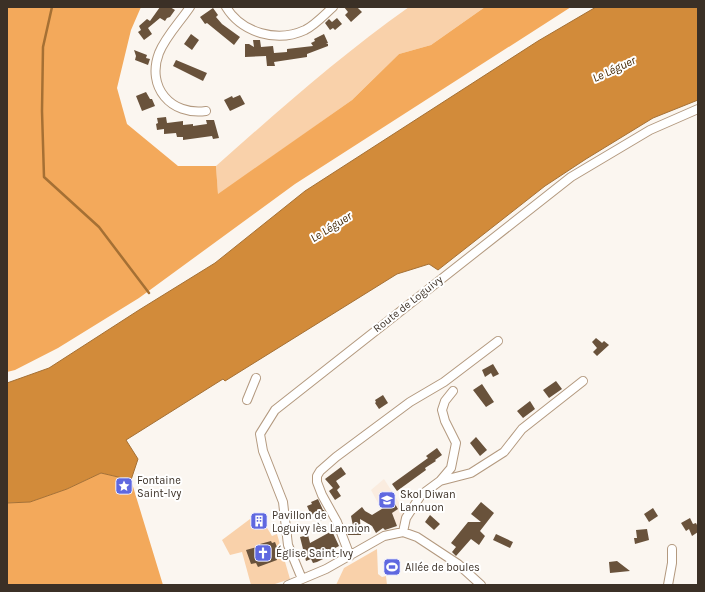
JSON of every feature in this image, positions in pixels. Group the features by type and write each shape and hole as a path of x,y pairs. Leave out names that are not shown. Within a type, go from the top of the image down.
{"street":[{"path":"190,7 162,46 158,55 156,74 161,91 172,105 182,110 196,112 206,111"},
{"path":"226,7 241,23 261,34 274,36 284,36 304,30 312,26 333,7"},
{"name":"Route de Loguivy","path":"302,579 288,545 284,502 263,450 260,434 275,410 571,177 650,130 698,109"},
{"path":"350,556 337,522 322,495 317,482 317,476 320,471 336,457 410,402 444,382 498,341"},
{"path":"247,400 256,378"},
{"path":"440,481 471,473 504,452 522,429 583,381"},
{"path":"403,532 406,518 422,495 440,481 451,468 456,443 445,421 442,410 445,401 453,391"},
{"path":"288,585 326,569 384,536 403,532 417,537 458,564 481,585"},
{"path":"668,585 672,563 672,549"}],"shaded area":[{"path":"7,7 141,7 131,30 117,88 127,124 178,166 216,166 218,194 352,100 399,54 431,45 485,7 571,7 295,184 139,298 58,348 15,370 7,372"},
{"path":"409,7 485,7 431,45 399,54 352,100 218,195 216,166 334,64"},
{"path":"101,473 131,480 163,585 7,585 7,503 30,502 67,489"},
{"name":"Skol Diwan Lannuon","path":"384,479 405,512 399,525 397,526 395,522 389,523 371,490"},
{"path":"258,513 272,536 277,534 290,579 272,585 251,585 242,552 230,555 222,540"},
{"path":"377,549 378,574 382,577 386,576 387,585 336,585 344,568"}],"water":[{"name":"Le Léguer","path":"596,7 698,7 698,100 653,118 586,159 545,186 438,270 429,264 397,274 225,381 223,379 126,440 138,459 131,480 101,473 67,489 30,502 7,503 7,383 49,368 215,263 305,191 538,41"}],"building":[{"path":"160,7 170,7 175,10 165,21 160,18 148,28 152,34 144,40 138,32 141,30 139,26 147,19 150,21"},
{"path":"344,7 357,7 362,12 351,22 345,15 348,12"},
{"path":"213,8 218,15 216,17 222,24 240,37 234,45 207,23 205,24 200,17"},
{"path":"337,18 342,24 335,30 333,28 330,30 325,23 329,19 332,22"},
{"path":"191,34 199,40 192,50 184,44"},
{"path":"324,34 328,43 326,44 328,44 328,46 307,54 307,57 274,62 275,66 267,66 266,56 245,57 245,44 249,44 254,47 253,40 260,40 261,47 273,46 274,53 287,52 287,49 313,46 311,43 315,41 314,39"},
{"path":"134,50 147,55 146,58 150,59 148,65 135,60 136,56"},
{"path":"176,60 207,73 203,81 173,66"},
{"path":"146,92 150,99 152,99 155,106 142,111 136,96"},
{"path":"240,95 245,104 230,111 224,100 232,96 233,98"},
{"path":"166,117 167,123 183,121 183,125 193,124 193,126 207,124 206,120 214,120 219,138 213,139 212,136 183,140 183,137 177,137 176,133 164,134 164,129 157,130 156,124 158,123 157,118"},
{"path":"596,338 602,343 604,341 609,345 597,356 593,352 597,348 592,342"},
{"path":"493,364 499,374 493,377 491,373 485,377 482,370"},
{"path":"556,381 562,389 549,398 543,390"},
{"path":"482,384 494,402 486,407 473,390"},
{"path":"383,395 388,403 379,409 375,403 375,400"},
{"path":"530,401 535,409 523,418 517,411"},
{"path":"476,437 487,450 480,456 470,443"},
{"path":"437,448 442,455 425,468 426,470 397,491 392,484 428,458 426,456"},
{"path":"341,467 346,474 336,481 340,487 337,490 341,496 335,500 329,491 333,488 325,479"},
{"path":"318,499 328,518 319,521 316,513 311,515 307,506 312,504 311,502"},
{"path":"392,499 398,509 392,513 397,526 385,530 383,528 376,533 372,526 360,519 361,535 348,535 346,529 353,526 351,516 362,507 365,511 372,515 385,507 383,504"},
{"path":"481,502 494,513 480,531 485,536 479,545 471,539 456,556 452,552 456,547 451,543 468,522 481,522 471,514"},
{"path":"653,508 658,516 649,522 644,514"},
{"path":"430,515 440,524 434,530 425,522"},
{"path":"690,518 693,524 696,523 698,527 698,532 692,536 689,529 686,531 681,523"},
{"path":"647,529 649,540 635,544 634,538 637,538 636,530"},
{"path":"332,531 339,546 326,553 327,557 317,562 313,563 311,559 306,561 300,537 308,535 310,543"},
{"path":"496,534 513,542 510,548 493,540"},
{"name":"Église Saint-Ivy","path":"271,541 272,543 275,542 280,555 276,556 277,560 258,567 256,563 251,564 246,550 261,546 260,544"},
{"path":"617,561 630,571 610,573 609,562"}],"waterway":[{"path":"52,7 43,47 42,111 44,177 99,227 149,293"}],"place":[{"name":"Fontaine Saint-Ivy","path":"124,486"},
{"name":"Skol Diwan Lannuon","path":"387,500"},
{"name":"Pavillon de Loguivy lès Lannion","path":"259,521"},
{"name":"Église Saint-Ivy","path":"263,553"},
{"name":"Allée de boules","path":"392,567"}]}
